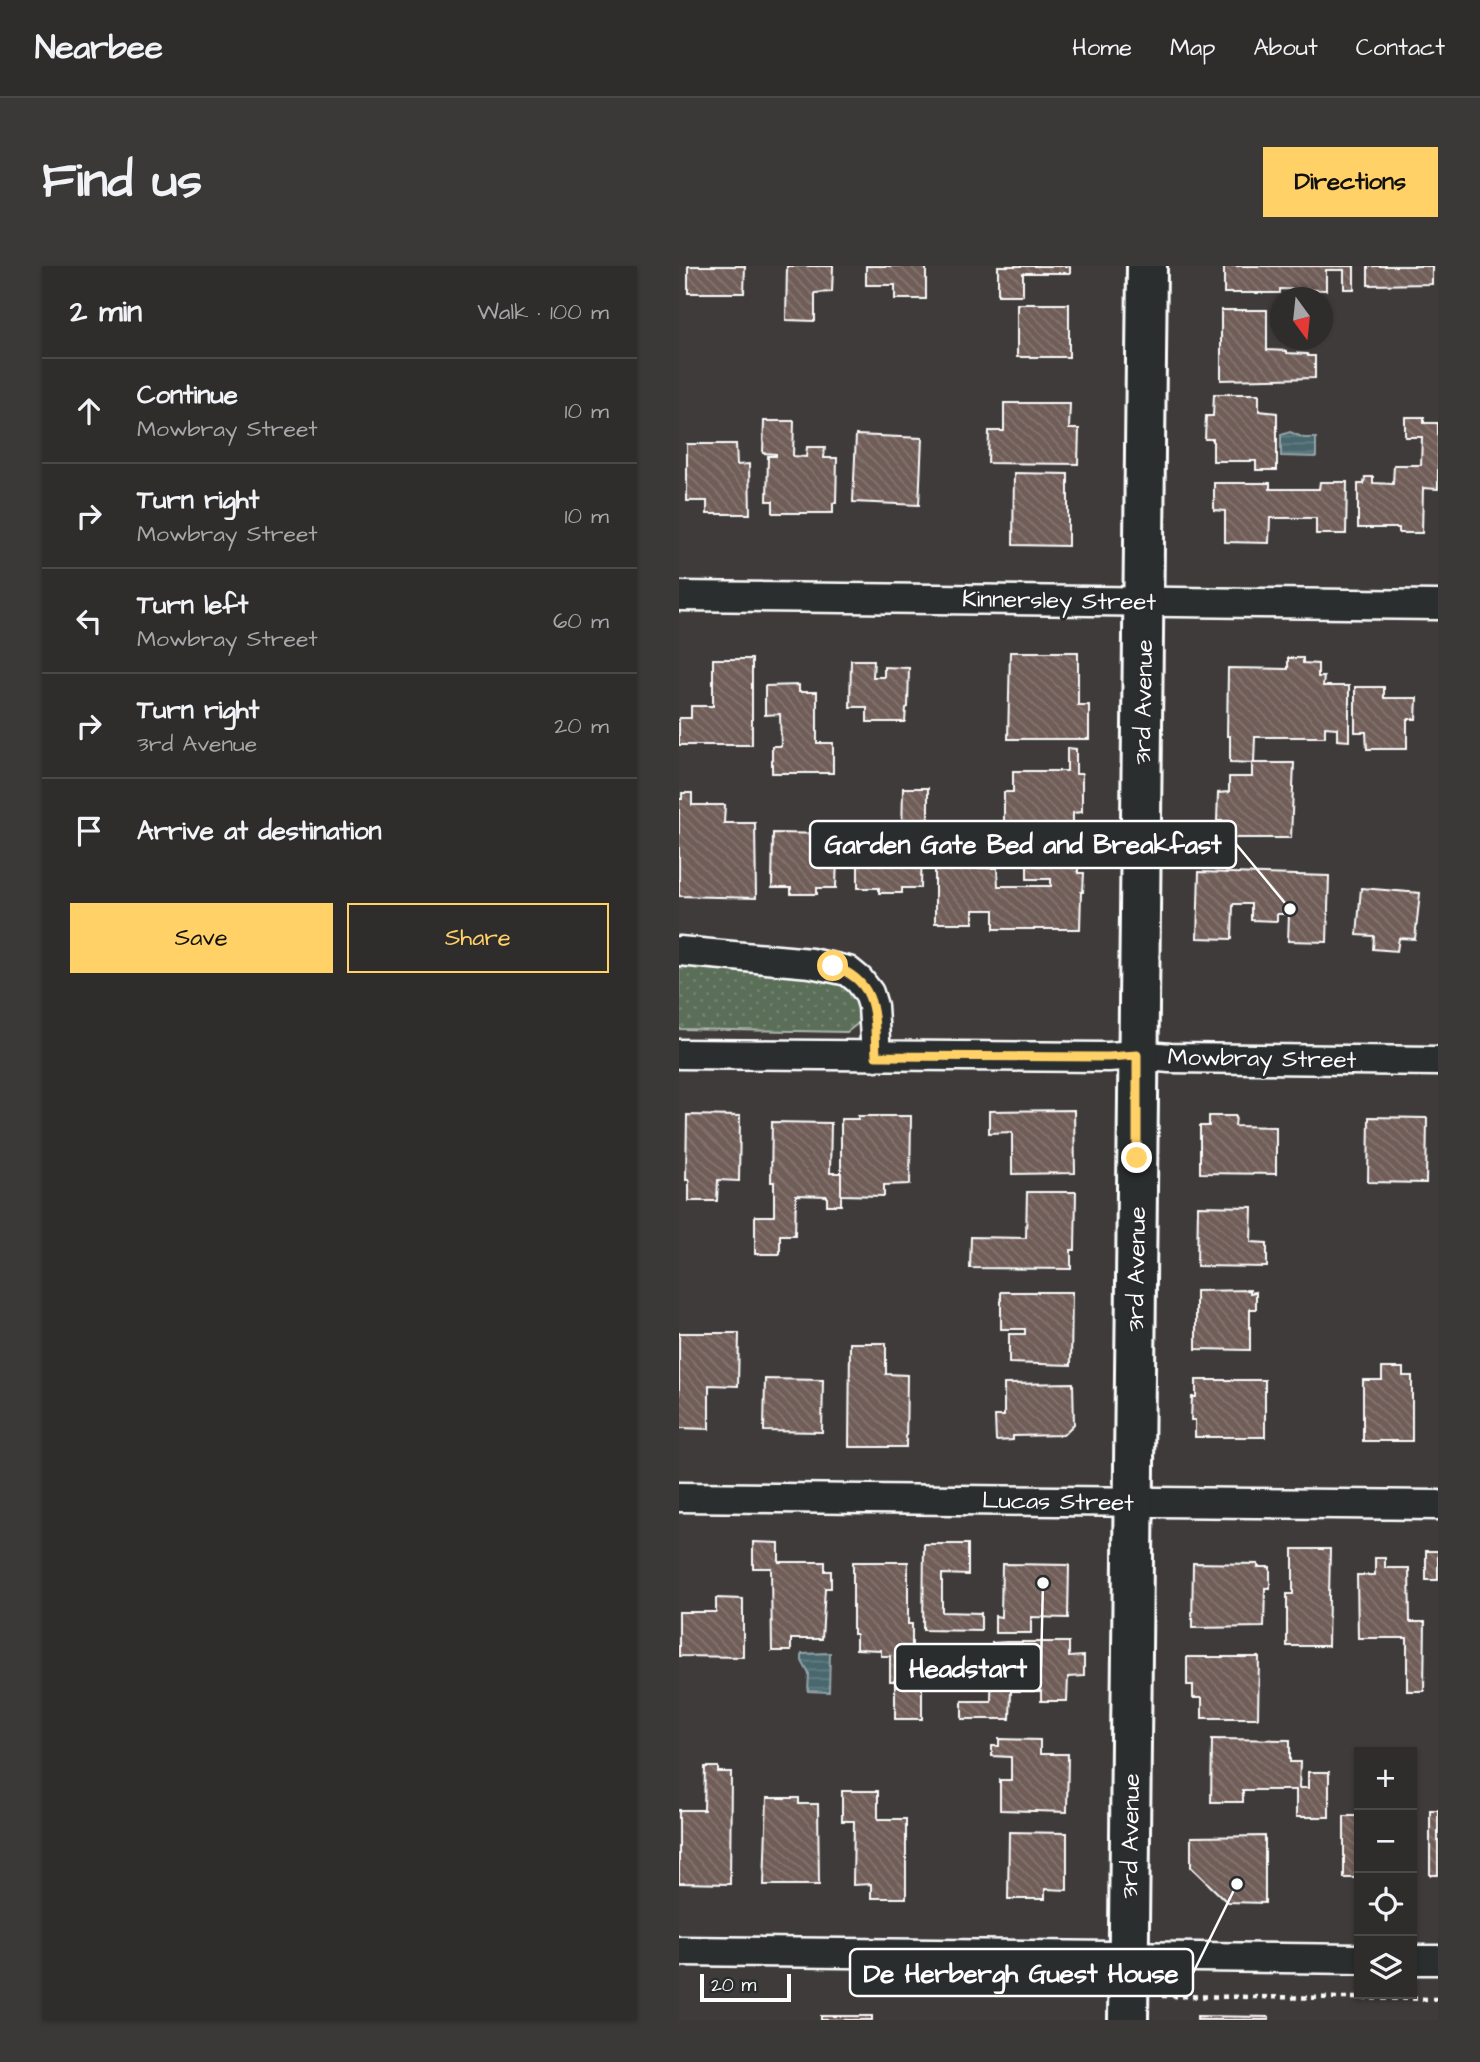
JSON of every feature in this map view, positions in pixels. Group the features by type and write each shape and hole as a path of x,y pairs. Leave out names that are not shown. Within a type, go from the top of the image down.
{"street":[{"name":"3rd Avenue","path":"1128,2007 1147,266"},
{"name":"Kinnersley Street","path":"679,596 1438,605"},
{"path":"679,951 811,963 848,971 869,993 873,1006 876,1056"},
{"name":"Mowbray Street","path":"679,1054 1137,1055 1170,1058 1438,1061"},
{"name":"Lucas Street","path":"679,1497 1438,1506"},
{"path":"679,1951 1354,1959"},
{"path":"1417,1960 1438,1960"}],"path":[{"path":"1128,2007 1438,1999"}],"green space":[{"path":"679,962 838,978 854,998 861,1021 847,1032 679,1029"}],"water":[{"path":"1290,432 1304,438 1316,438 1316,457 1281,456 1281,435"},
{"path":"830,1653 829,1692 808,1691 809,1674 802,1661 802,1654"}],"building":[{"path":"688,266 745,266 744,293 688,293"},
{"path":"787,266 833,266 832,292 815,293 815,321 786,320"},
{"path":"866,266 926,266 926,299 895,299 895,285 866,285"},
{"path":"998,266 1070,266 1070,273 1023,273 1023,295 998,295"},
{"path":"1224,266 1354,266 1354,289 1344,289 1344,270 1326,270 1326,287 1270,287 1270,293 1224,293"},
{"path":"1368,266 1432,266 1432,284 1368,285"},
{"path":"1017,304 1069,304 1069,357 1017,357"},
{"path":"1221,310 1267,310 1267,350 1315,356 1315,378 1221,380"},
{"path":"1214,394 1259,394 1259,411 1277,413 1277,470 1256,470 1256,461 1213,461 1213,439 1205,439 1206,416 1213,416"},
{"path":"1004,403 1070,403 1069,429 1079,429 1078,464 988,463 989,431 1004,431"},
{"path":"1405,417 1424,417 1424,423 1438,423 1438,489 1423,488 1422,533 1399,533 1399,528 1358,528 1358,484 1364,484 1365,477 1373,477 1373,483 1393,484 1394,465 1421,465 1422,437 1405,437"},
{"path":"764,421 794,421 793,456 806,457 807,447 825,447 824,458 837,458 836,503 833,503 833,513 773,513 773,501 767,501 768,456 776,454 763,453"},
{"path":"856,435 922,438 919,505 853,502"},
{"path":"687,444 736,444 737,465 749,464 750,514 707,514 707,501 687,501"},
{"path":"1014,473 1068,474 1068,546 1013,545"},
{"path":"1320,482 1347,482 1346,534 1316,534 1316,518 1270,518 1269,543 1225,542 1225,511 1214,510 1214,483 1270,483 1270,489 1319,489"},
{"path":"1010,652 1078,652 1078,705 1089,705 1089,739 1008,739"},
{"path":"1288,658 1303,658 1303,663 1318,664 1318,677 1324,677 1323,686 1349,686 1349,741 1337,740 1337,728 1325,727 1325,737 1255,737 1254,763 1230,762 1230,736 1227,736 1228,668 1288,669"},
{"path":"713,659 752,659 752,745 679,745 679,718 691,718 691,706 713,706"},
{"path":"851,660 874,660 873,677 884,677 884,667 909,668 905,722 867,722 867,707 850,707"},
{"path":"799,685 799,692 817,692 817,743 833,743 833,773 772,773 772,746 781,746 780,714 765,715 765,686"},
{"path":"1355,687 1384,687 1384,698 1417,698 1416,719 1407,719 1407,749 1367,749 1366,732 1355,732"},
{"path":"1067,748 1076,749 1076,774 1082,774 1082,812 1073,813 1073,832 1020,832 1020,822 1004,822 1004,792 1013,792 1013,771 1067,771"},
{"path":"1252,763 1294,763 1291,838 1229,838 1229,821 1217,821 1218,793 1229,792 1229,777 1252,777"},
{"path":"903,788 928,788 928,835 922,835 921,888 902,888 902,893 879,893 879,888 858,888 858,834 902,834"},
{"path":"682,793 692,793 692,805 725,805 724,823 755,823 756,898 679,896 679,799 682,799"},
{"path":"773,833 837,834 837,845 842,845 841,855 837,855 836,888 817,888 817,894 791,894 791,888 772,888"},
{"path":"1027,860 1078,860 1078,873 1084,873 1080,929 994,929 994,910 973,910 973,923 935,923 935,868 997,868 998,886 1051,886 1051,879 1027,879"},
{"path":"1199,872 1329,876 1327,942 1288,941 1289,914 1277,914 1277,921 1251,920 1251,904 1233,904 1232,939 1197,938"},
{"path":"1361,888 1420,893 1415,939 1399,938 1397,951 1373,949 1374,936 1357,935"},
{"path":"1074,1110 1075,1173 1012,1174 1012,1132 989,1133 989,1111"},
{"path":"687,1115 740,1116 739,1181 718,1180 717,1201 689,1201 689,1180 686,1180"},
{"path":"858,1116 911,1116 910,1184 884,1185 884,1196 841,1195 841,1119 858,1119"},
{"path":"1209,1116 1236,1116 1235,1126 1276,1127 1276,1174 1200,1173 1200,1126 1209,1126"},
{"path":"1369,1117 1427,1118 1426,1183 1368,1182"},
{"path":"772,1122 831,1123 830,1173 841,1173 841,1205 827,1205 827,1196 796,1195 795,1235 780,1235 780,1254 755,1254 755,1216 774,1216 774,1182 771,1182"},
{"path":"1027,1192 1076,1192 1075,1250 1071,1250 1071,1269 970,1268 971,1237 1026,1238"},
{"path":"1198,1206 1252,1207 1251,1242 1267,1243 1267,1267 1197,1266"},
{"path":"1250,1290 1250,1293 1256,1292 1256,1309 1250,1309 1250,1350 1196,1349 1196,1291"},
{"path":"1001,1292 1072,1292 1071,1365 1009,1363 1009,1334 1025,1334 1025,1329 1001,1329"},
{"path":"679,1333 739,1333 738,1386 709,1385 709,1429 679,1428"},
{"path":"850,1343 886,1343 886,1374 907,1375 906,1447 849,1447"},
{"path":"1382,1368 1403,1368 1403,1376 1412,1376 1412,1441 1363,1441 1363,1380 1382,1380"},
{"path":"765,1379 823,1380 822,1432 764,1431"},
{"path":"1196,1380 1265,1380 1265,1437 1195,1437 1195,1420 1191,1420 1192,1397 1196,1397"},
{"path":"1073,1383 1074,1424 1063,1435 1013,1436 1013,1440 996,1441 995,1416 1004,1416 1004,1384"},
{"path":"753,1542 779,1543 779,1562 825,1562 825,1571 831,1571 831,1588 825,1588 822,1639 791,1639 791,1651 772,1651 771,1568 753,1568"},
{"path":"924,1544 968,1544 968,1575 942,1574 942,1612 981,1613 981,1631 923,1630"},
{"path":"1293,1549 1330,1549 1328,1646 1287,1646 1287,1594 1293,1594"},
{"path":"1426,1551 1438,1551 1438,1580 1426,1580"},
{"path":"1375,1558 1385,1558 1385,1568 1409,1568 1410,1622 1425,1622 1424,1691 1407,1691 1407,1638 1358,1638 1357,1575 1375,1575"},
{"path":"853,1562 908,1562 908,1624 912,1624 912,1654 922,1654 922,1719 895,1719 895,1681 890,1681 890,1656 881,1656 881,1650 856,1649 856,1634 853,1634"},
{"path":"1193,1563 1258,1564 1258,1567 1270,1567 1270,1588 1265,1588 1264,1627 1192,1628"},
{"path":"1002,1564 1069,1565 1068,1618 1031,1617 1031,1633 995,1633 995,1616 1001,1617"},
{"path":"716,1598 743,1599 743,1657 679,1656 679,1612 716,1612"},
{"path":"1069,1642 1069,1657 1084,1656 1084,1676 1068,1677 1067,1701 1041,1701 1041,1691 1011,1691 1010,1719 962,1719 962,1701 991,1701 992,1643"},
{"path":"1187,1657 1259,1657 1258,1718 1202,1718 1202,1698 1193,1698 1193,1685 1187,1685"},
{"path":"999,1739 1040,1740 1040,1754 1068,1754 1067,1812 1000,1810 1000,1780 1011,1780 1011,1757 992,1756 992,1746 999,1746"},
{"path":"1212,1739 1290,1740 1290,1762 1300,1762 1299,1788 1308,1788 1308,1772 1329,1772 1329,1817 1296,1817 1296,1790 1243,1790 1243,1802 1211,1802"},
{"path":"705,1767 718,1767 718,1772 731,1772 730,1884 679,1883 679,1810 704,1810"},
{"path":"842,1791 878,1791 878,1819 906,1819 906,1898 871,1898 871,1884 853,1885 854,1821 842,1821"},
{"path":"767,1798 799,1798 799,1804 818,1804 819,1885 764,1885"},
{"path":"1430,1810 1438,1810 1438,1875 1430,1875"},
{"path":"1344,1816 1354,1816 1354,1878 1344,1878"},
{"path":"1009,1832 1067,1833 1067,1890 1045,1889 1045,1899 1008,1899"},
{"path":"1265,1836 1265,1903 1227,1902 1191,1867 1191,1837"},
{"path":"821,2016 872,2016 872,2020 821,2020"},
{"path":"1197,2016 1269,2017 1269,2020 1197,2020"}],"place":[{"name":"Garden Gate Bed and Breakfast","path":"1290,909"},
{"name":"Headstart","path":"1043,1583"},
{"name":"De Herbergh Guest House","path":"1237,1884"}],"route":[{"path":"833,966 848,971 869,993 873,1006 876,1056 1137,1055 1137,1158"}]}
